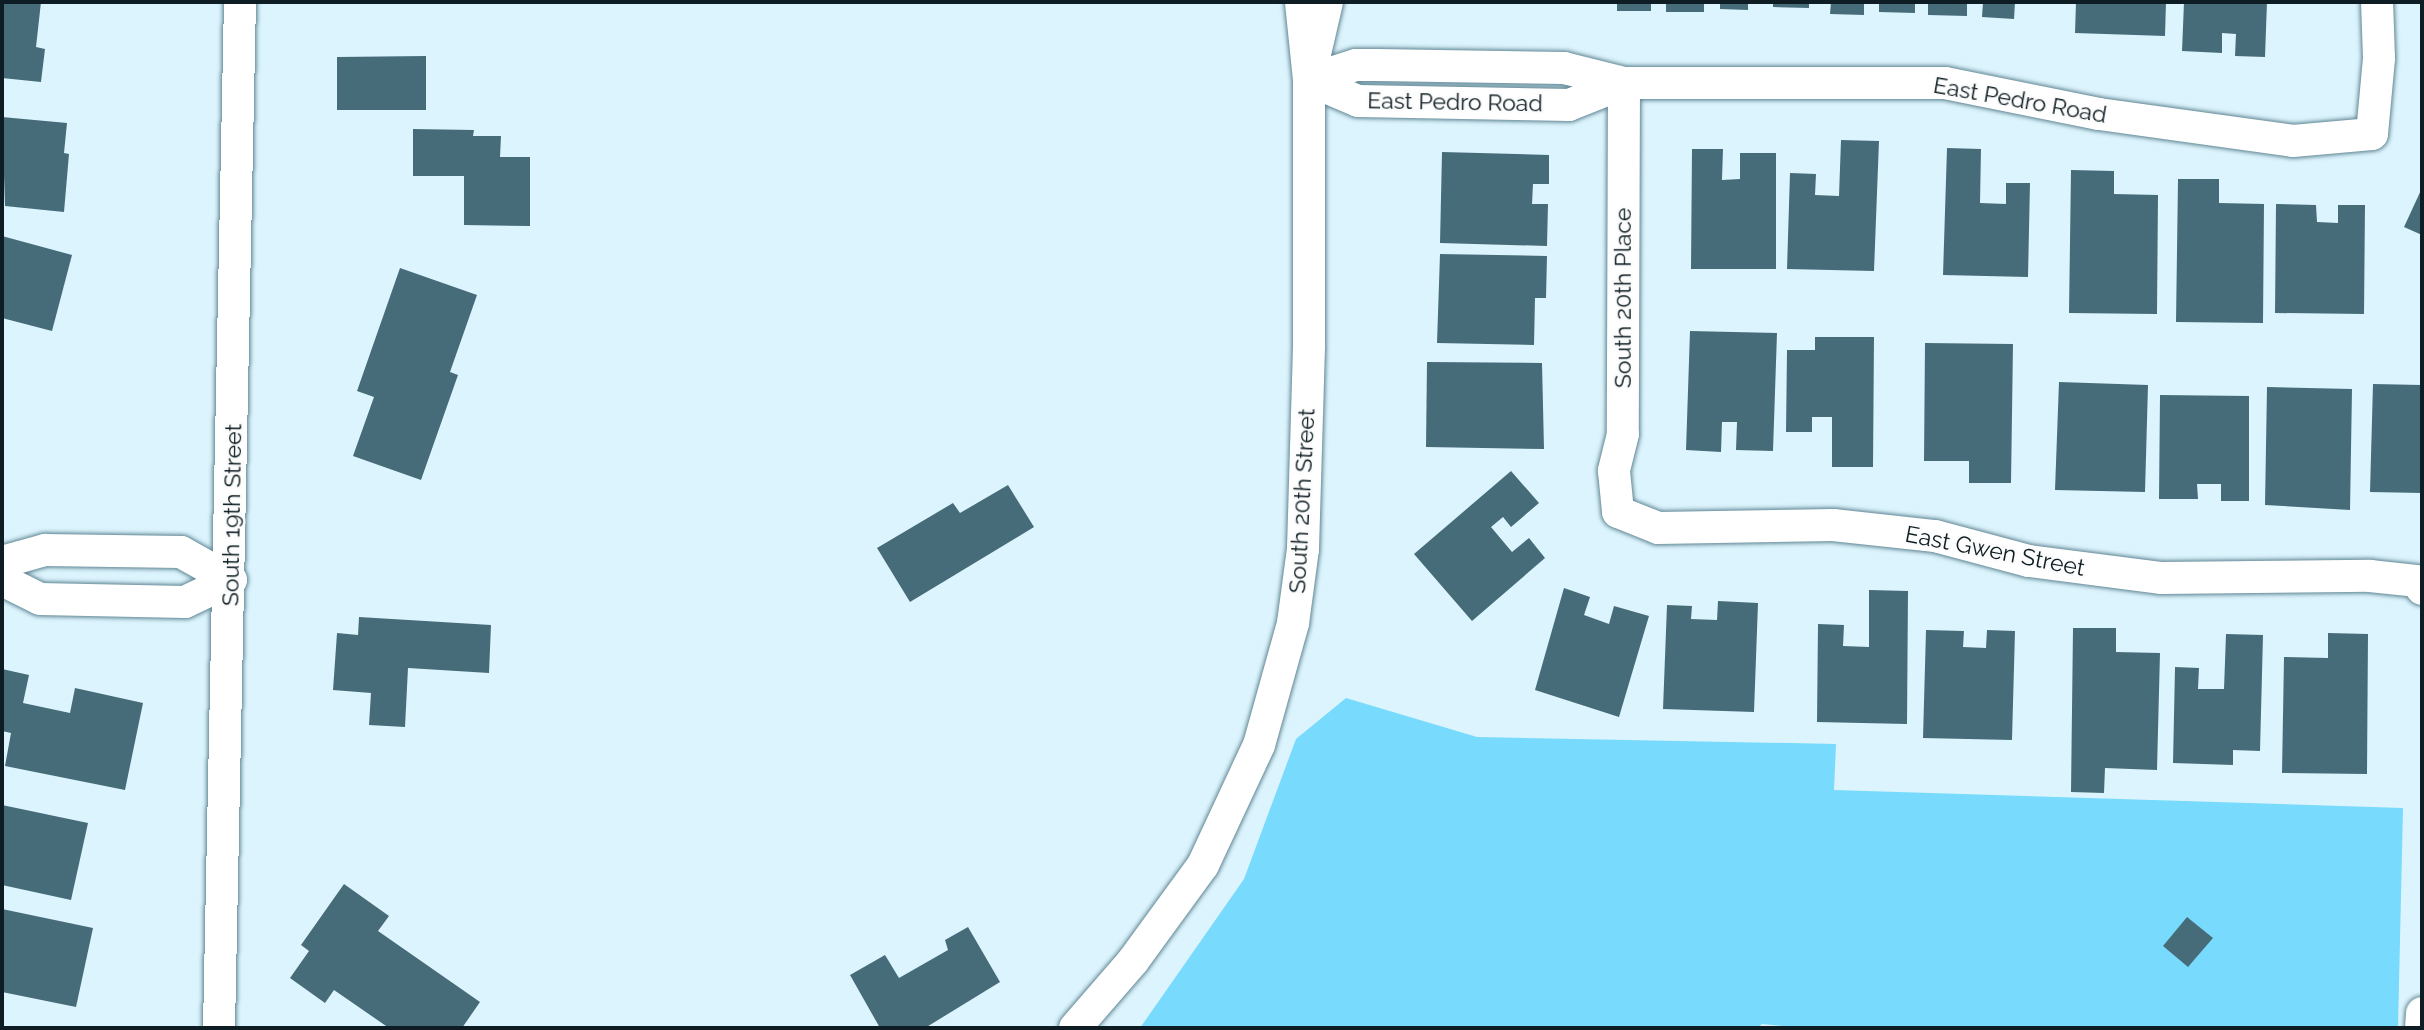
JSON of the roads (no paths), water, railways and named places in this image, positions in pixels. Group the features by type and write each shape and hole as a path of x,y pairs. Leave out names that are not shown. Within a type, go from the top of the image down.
{"street":[{"name":"South 19th Street","path":"219,1028 231,580 240,2"},
{"name":"South 20th Street","path":"1075,1028 1133,961 1203,865 1259,745 1277,690 1293,623 1304,537 1310,80 1301,2"},
{"name":"South 20th Street","path":"1310,80 1328,2"},
{"name":"East Pedro Road","path":"1310,80 1356,65 1377,65 1564,68 1624,83 1945,83 2241,135 2292,141 2372,134 2379,58 2376,2"},
{"name":"South 20th Place","path":"1618,512 1614,471 1623,434 1624,83"},
{"name":"East Gwen Street","path":"1618,512 1658,528 1833,524 1936,536 2029,561 2162,578 2370,576 2419,585"},
{"path":"2,562 45,550 181,552 231,580"},
{"path":"93,600 94,551"},
{"path":"2,580 40,599 185,602 231,580"},
{"path":"2421,1028 2422,1013"}]}
